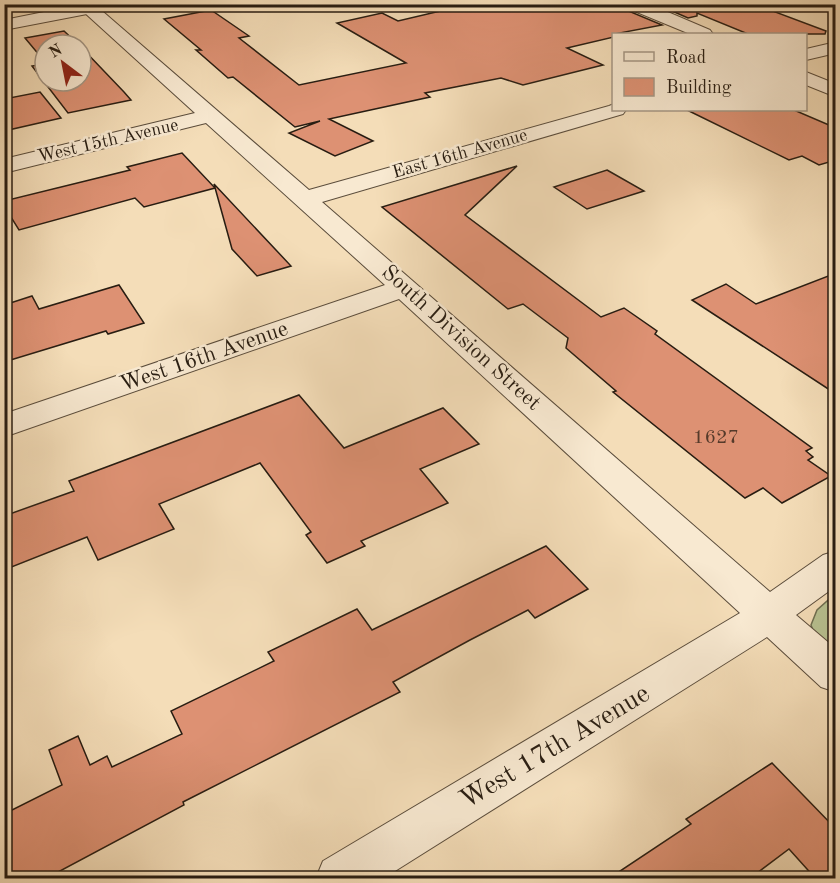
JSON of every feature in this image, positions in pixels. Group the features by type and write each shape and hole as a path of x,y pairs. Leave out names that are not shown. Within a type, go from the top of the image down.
{"street":[{"path":"4,25 86,7 113,4"},
{"path":"633,4 702,33"},
{"name":"South Division Street","path":"86,7 305,199 836,675"},
{"path":"807,55 836,47"},
{"path":"807,78 836,91"},
{"name":"East 16th Avenue","path":"305,199 613,111"},
{"name":"West 15th Avenue","path":"4,166 211,116"},
{"name":"West 16th Avenue","path":"4,426 404,288"},
{"name":"West 17th Avenue","path":"340,879 769,615 836,565"}],"green space":[{"path":"835,594 835,654 814,633 811,625 817,610"}],"building":[{"path":"470,4 623,4 626,10 662,25 612,33 612,37 567,48 603,65 523,85 501,78 425,93 430,97 329,119 373,141 335,156 289,133 320,121 295,127 233,77 228,78 196,50 201,50 164,19 211,10 249,36 239,38 299,85 406,63 337,23 382,13 398,21"},
{"path":"656,4 754,4 826,31 825,34 746,33 697,13 697,16 688,18"},
{"path":"33,37 33,48 25,38"},
{"path":"93,60 131,100 68,113 53,93 93,93"},
{"path":"41,93 61,118 4,131 4,99"},
{"path":"689,111 796,111 836,128 836,160 819,165 802,156 789,160"},
{"path":"182,153 215,188 144,207 135,198 19,230 4,206 4,201 130,170 127,167"},
{"path":"517,166 465,215 601,317 624,308 657,331 655,334 812,448 806,451 813,457 808,460 831,476 782,503 763,488 745,498 613,392 616,391 566,348 568,338 523,304 508,309 382,207"},
{"path":"607,170 644,191 587,209 554,187"},
{"path":"214,184 291,266 257,276 232,249"},
{"path":"836,273 836,394 692,300 726,284 756,304"},
{"path":"119,285 144,323 108,334 106,331 4,362 4,305 32,296 39,309"},
{"path":"299,395 344,448 443,408 479,444 420,469 448,503 361,541 365,546 327,563 306,535 311,532 260,463 159,504 174,529 98,560 87,537 4,570 4,516 74,491 69,481"},
{"path":"546,546 588,589 535,618 528,610 470,640 393,682 400,692 183,802 184,805 45,879 4,879 4,814 62,785 49,750 78,736 90,765 107,756 112,767 182,734 171,711 274,661 268,652 357,609 372,630"},
{"path":"772,763 836,829 836,879 816,879 789,849 749,879 608,879 691,824 686,819"}]}
